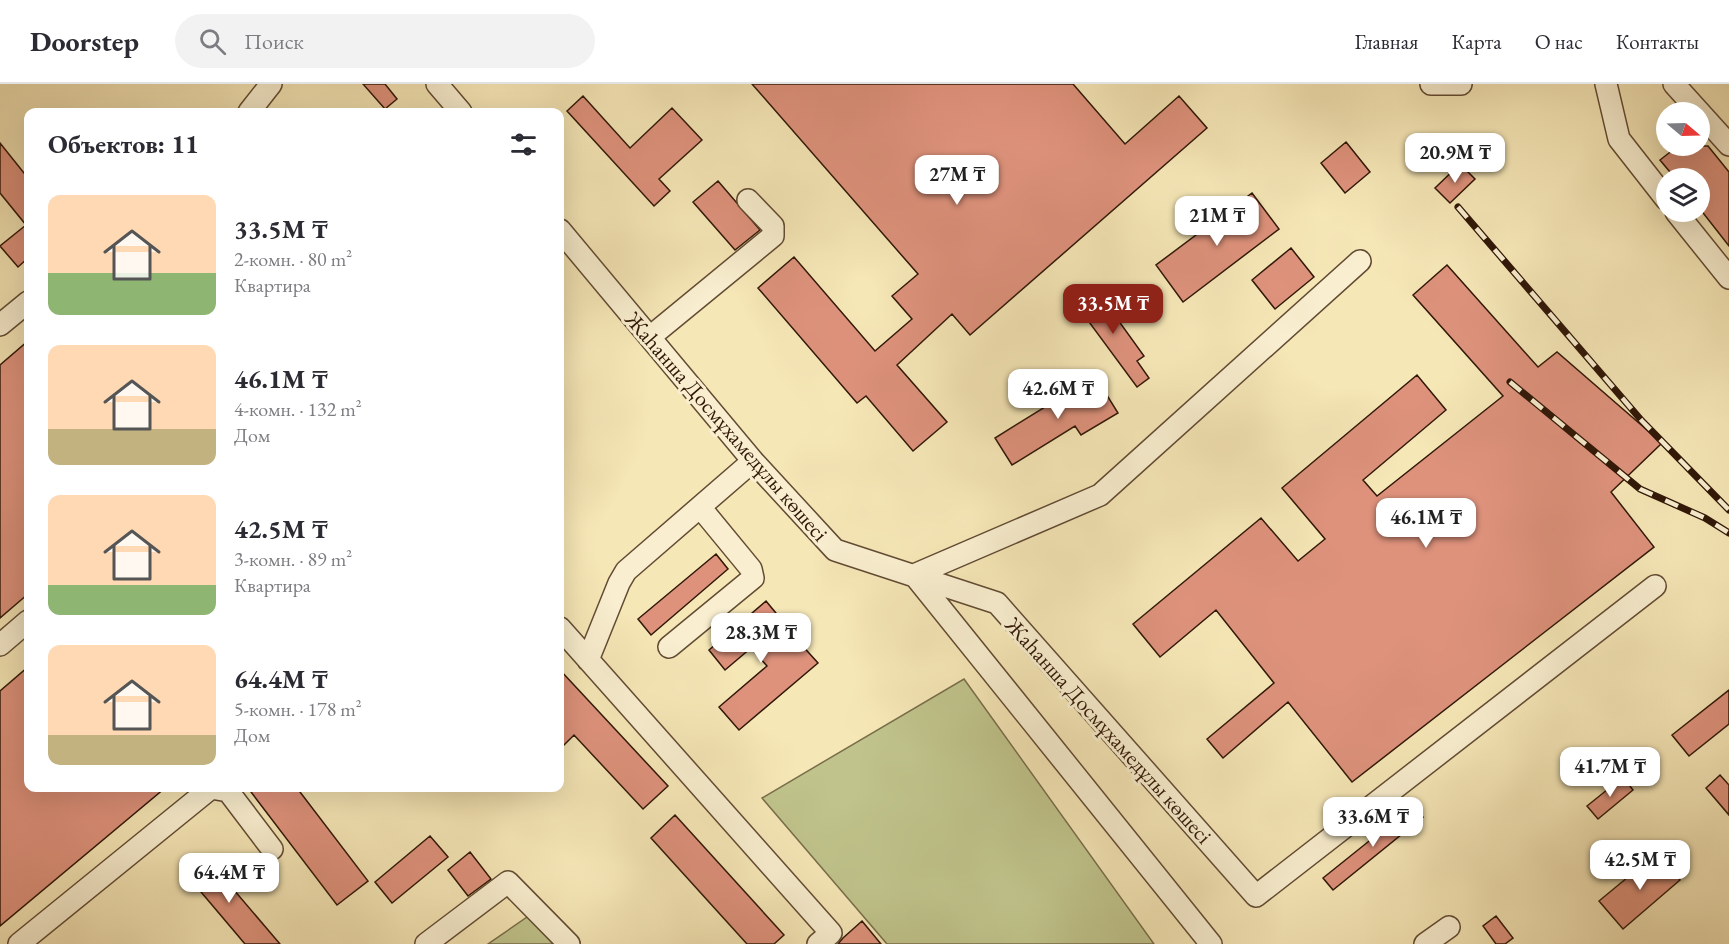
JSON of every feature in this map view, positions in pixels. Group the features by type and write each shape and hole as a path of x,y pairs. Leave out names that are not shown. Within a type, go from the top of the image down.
{"street":[{"path":"437,84 458,108"},
{"path":"1431,84 1461,84"},
{"path":"1606,84 1619,139 1656,186"},
{"path":"1674,84 1729,145"},
{"path":"650,338 773,237 773,226 748,200"},
{"path":"1684,222 1729,278"},
{"name":"Жаһанша Досмұхамедұлы көшесі","path":"564,235 753,461 835,550 997,603 1256,896 1655,586"},
{"path":"1211,944 914,576 1100,495 1360,261"},
{"path":"0,325 24,305"},
{"path":"588,660 626,571 753,461"},
{"path":"669,647 753,578 751,569 700,507"},
{"path":"0,645 24,624"},
{"path":"564,633 831,933 818,944"},
{"path":"19,944 206,792"},
{"path":"229,792 272,849"},
{"path":"426,944 508,882 569,944"},
{"path":"1425,944 1449,927"}],"green space":[{"path":"964,679 1154,944 887,944 762,798"},
{"path":"530,915 553,944 488,944"}],"building":[{"path":"363,84 385,84 397,99 384,108"},
{"path":"752,84 1073,84 1125,144 1179,96 1207,128 970,335 952,314 897,365 947,422 913,451 866,396 857,403 758,288 794,257 875,351 912,319 892,296 918,274"},
{"path":"583,96 630,148 672,108 702,140 659,179 670,191 654,206 567,111"},
{"path":"1346,142 1370,172 1345,193 1321,163"},
{"path":"0,143 24,173 24,223 0,193"},
{"path":"1710,148 1729,172 1729,246 1710,222 1710,168 1667,168 1660,160 1665,156 1710,156"},
{"path":"1460,164 1475,179 1450,203 1435,188"},
{"path":"718,181 760,230 735,250 693,202"},
{"path":"1252,193 1279,229 1183,302 1156,265"},
{"path":"24,227 24,262 18,267 0,246"},
{"path":"1291,248 1314,277 1275,309 1252,280"},
{"path":"1447,265 1538,367 1557,352 1662,443 1611,492 1654,547 1352,782 1288,702 1223,758 1207,739 1274,683 1216,610 1160,657 1133,624 1261,518 1298,561 1325,539 1282,488 1417,375 1446,410 1363,480 1377,496 1503,396 1413,295"},
{"path":"1095,288 1144,356 1137,361 1149,378 1137,387 1075,303"},
{"path":"24,344 24,597 0,618 0,365"},
{"path":"1095,376 1118,413 1081,435 1075,426 1012,465 995,438"},
{"path":"716,554 728,569 651,635 638,619"},
{"path":"766,601 780,618 770,626 790,649 799,642 818,663 739,730 719,707 767,666 751,648 725,670 709,650"},
{"path":"24,670 24,792 160,792 0,926 0,691"},
{"path":"564,674 668,786 643,809 574,735 564,745"},
{"path":"1729,690 1729,724 1689,756 1672,735"},
{"path":"1720,775 1729,785 1729,815 1706,788"},
{"path":"1623,777 1633,790 1598,819 1587,806"},
{"path":"251,792 300,792 368,881 337,905"},
{"path":"1414,805 1423,817 1333,890 1323,878"},
{"path":"675,815 784,935 774,944 747,944 651,838"},
{"path":"430,836 448,857 392,903 375,882"},
{"path":"470,852 491,879 468,896 448,870"},
{"path":"1657,853 1680,880 1623,929 1599,901"},
{"path":"205,856 280,944 245,944 185,873"},
{"path":"1496,916 1513,938 1505,944 1496,944 1483,926"},
{"path":"862,921 881,944 838,944 843,938"}],"railway":[{"path":"1458,207 1642,421 1729,510"},
{"path":"1510,382 1640,489 1705,518 1729,533"}]}
